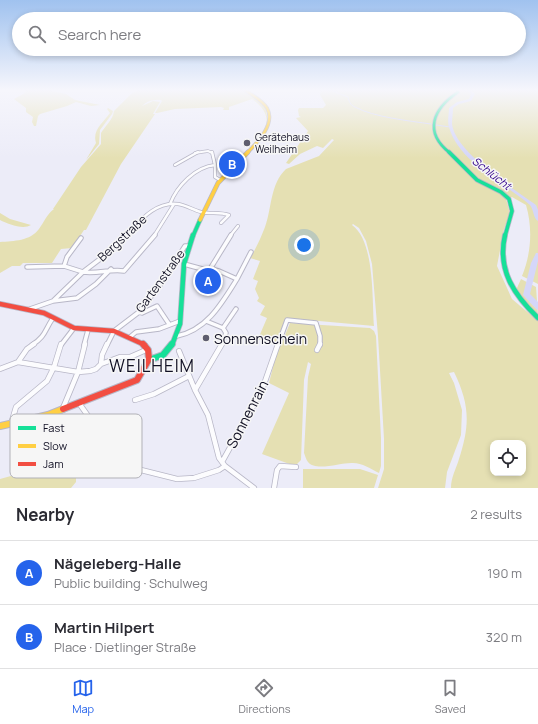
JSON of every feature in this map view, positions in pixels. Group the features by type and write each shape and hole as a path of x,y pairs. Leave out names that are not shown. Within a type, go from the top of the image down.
{"street":[{"path":"149,360 163,355 178,336 184,264 188,246 220,180 258,141 267,129 269,121 268,113"},
{"path":"435,113 434,128 442,146 458,159 468,172 505,196 510,201 512,214 504,233 502,267 507,282 517,299 538,318"},
{"path":"175,165 190,156 206,151 212,152 215,165 215,177 220,180"},
{"path":"27,267 64,266 90,273 111,269 124,271 158,232 182,186 199,170 208,165 215,165"},
{"path":"172,204 190,207 204,212 226,214 229,216 221,222"},
{"name":"Bergstraße","path":"53,301 145,215 172,204"},
{"path":"210,269 224,244 238,226"},
{"path":"64,266 67,257 81,238"},
{"name":"Gartenstraße","path":"114,331 139,312 160,285 185,246 188,246"},
{"path":"178,336 190,334 206,322 237,279 251,252"},
{"path":"184,264 206,270 219,270 237,279"},
{"path":"28,310 53,301 77,298 96,284 111,269"},
{"path":"0,304 8,307 44,313 74,328 114,331 130,337 145,345 148,349 149,360 137,380 50,414"},
{"path":"139,312 142,313 157,306 169,324"},
{"path":"223,328 236,309"},
{"path":"18,362 27,349 43,338 47,327 53,318"},
{"name":"Sonnenrain","path":"224,464 262,390 287,320 316,323 321,338 320,346 317,350"},
{"path":"130,337 136,332 159,329 180,321"},
{"path":"195,390 220,351 226,333 223,328 206,322"},
{"path":"14,414 16,407 47,381 54,367 60,348 66,337 74,328"},
{"path":"62,410 78,372 88,330"},
{"path":"101,364 102,355 114,331"},
{"path":"0,368 18,362 78,372 90,371 96,369 101,364 120,357 130,357 148,349"},
{"path":"178,351 188,376 208,415 219,458 224,464 254,488"},
{"path":"135,400 154,394 188,376"},
{"path":"81,402 81,406 87,414"},
{"path":"0,426 10,424"},
{"path":"142,470 177,479 194,478 219,470 224,464"},
{"path":"274,488 277,470 280,466 296,467"}],"shaded area":[{"path":"27,113 44,113 38,116 36,126 34,126 32,122 33,117"},
{"path":"110,113 112,113 100,130 99,144 86,160 96,143 95,138 97,130"},
{"path":"113,113 154,113 153,114 155,114 121,164 86,230 84,230 72,248 61,249 52,263 23,263 20,266 12,266 0,273 0,242 16,241 26,238 31,236 39,229 47,216 54,209 81,167 101,144 101,133 111,120"},
{"path":"265,113 266,113 268,122 263,134 261,134 265,129 267,119"},
{"path":"298,113 538,113 538,284 522,276 529,250 530,223 526,205 512,197 506,199 510,213 504,229 497,266 512,299 538,321 538,488 451,488 463,447 467,415 463,395 454,372 449,373 454,383 462,410 461,435 447,472 445,488 378,488 384,469 384,439 372,264 366,241 359,228 353,224 352,225 359,233 365,244 369,257 374,326 286,318 275,345 258,339 267,318 260,315 265,306 257,301 259,298 255,289 258,281 253,279 260,261 250,258 265,227 274,189 281,175 286,169 319,156 334,140 332,139 323,148 317,146 300,154 289,164 286,163 308,131 296,118 301,117"},
{"path":"0,213 10,219 31,225 20,227 7,223 0,220"},
{"path":"521,279 536,287 538,316 519,300 512,284 517,288"},
{"path":"290,323 370,328 374,331 376,336 381,438 381,466 379,473 366,466 356,463 317,466 312,465 307,461 304,453 308,377 311,364 308,362 304,380 301,460 295,466 262,454 289,393 269,383 278,347 280,347"},
{"path":"303,469 360,469 378,475 374,488 303,488"},
{"path":"10,476 10,478 76,478 76,482 71,488 0,488 0,479"}],"waterway":[{"path":"371,113 392,118 431,124"},
{"name":"Schlücht","path":"451,113 450,125 456,140 475,162 534,206 538,219"},
{"path":"436,125 450,127"},
{"name":"Schlücht","path":"538,255 534,263 526,295 538,307"}],"traffic: fast":[{"path":"437,113 433,123 434,130 436,138 444,148 456,158 474,178 496,189 509,199 512,211 503,243 502,256 504,268 507,279 513,290 528,309 538,318"},
{"path":"149,360 163,355 171,346 177,335 180,324 184,264 200,220"}],"traffic: slow":[{"path":"200,220 218,183 261,138 269,119 268,113"},
{"path":"50,414 63,409"},
{"path":"0,426 10,424"}],"traffic: jam":[{"path":"0,304 44,313 74,328 114,331 145,345 148,350 149,359 137,380 63,409"}],"place":[{"name":"Gerätehaus Weilheim","path":"247,143"},
{"name":"Martin Hilpert","path":"232,164"},
{"name":"Nägeleberg-Halle","path":"208,281"},
{"name":"Sonnenschein","path":"206,338"}],"district":[{"name":"WEILHEIM","path":"152,365"}]}
